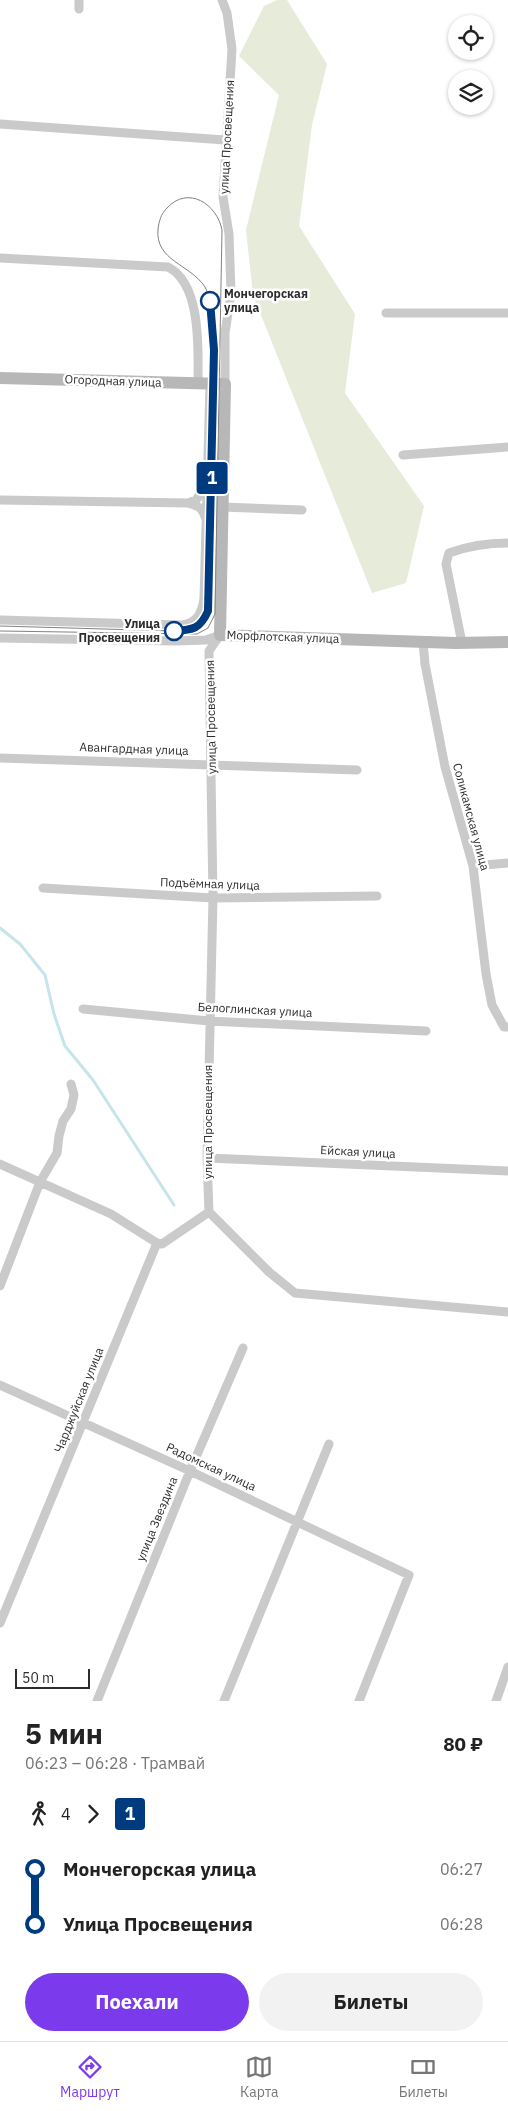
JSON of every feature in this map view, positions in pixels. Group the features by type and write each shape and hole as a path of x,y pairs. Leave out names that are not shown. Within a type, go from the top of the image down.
{"street":[{"name":"улица Просвещения","path":"209,1212 207,1158 213,898 210,651 220,635 225,334 231,293 229,234 223,197 232,49 228,13 222,0"},
{"path":"0,124 225,140"},
{"path":"0,258 168,267 180,275 190,295 204,383 208,484 204,598 202,612 190,624 0,620"},
{"path":"386,312 508,313"},
{"name":"Огородная улица","path":"0,378 225,384"},
{"path":"403,455 508,447"},
{"path":"188,503 196,500 208,484"},
{"path":"0,500 188,503 198,506 203,510 206,522"},
{"path":"222,507 302,510"},
{"path":"462,643 446,564 449,553 493,543 508,543"},
{"name":"Морфлотская улица","path":"0,638 175,641 206,640 220,635 462,643 508,642"},
{"name":"Соликамская улица","path":"423,642 425,664 445,767 473,866 492,1005 506,1027"},
{"name":"Авангардная улица","path":"0,758 357,770"},
{"path":"473,866 508,863"},
{"name":"Подъёмная улица","path":"43,888 213,898 377,896"},
{"name":"Белоглинская улица","path":"83,1009 209,1021 426,1031"},
{"path":"0,1286 40,1182 57,1153 63,1121 71,1109 74,1095 71,1084"},
{"name":"Ейская улица","path":"207,1158 508,1171"},
{"path":"0,1164 111,1214 162,1244 209,1212 269,1272 295,1293 508,1312"},
{"name":"Чарджуйская улица","path":"0,1623 158,1243"},
{"name":"улица Звездина","path":"97,1701 190,1471 243,1348"},
{"name":"Радомская улица","path":"0,1385 190,1471 410,1575 359,1701"},
{"path":"224,1701 329,1444"},
{"path":"496,1701 508,1667"}],"green space":[{"path":"277,0 287,0 327,64 312,125 299,226 355,314 345,393 424,506 406,583 372,593 253,295 246,230 279,95 239,56 264,6"}],"waterway":[{"path":"0,928 20,944 45,975 54,1014 65,1046 93,1080 174,1205"}],"tram line":[{"path":"0,626 181,631 199,625 208,611 213,437 213,328 205,287 199,279 175,261 162,248 158,229 163,213 175,201 184,198 200,201 214,212 222,230 215,614 208,628 197,634 0,631"},
{"name":"1","path":"174,631 190,630 203,623 208,611 214,350 210,301"}],"place":[{"name":"Мончегорская улица","path":"210,301"},
{"name":"Улица Просвещения","path":"174,631"}]}
